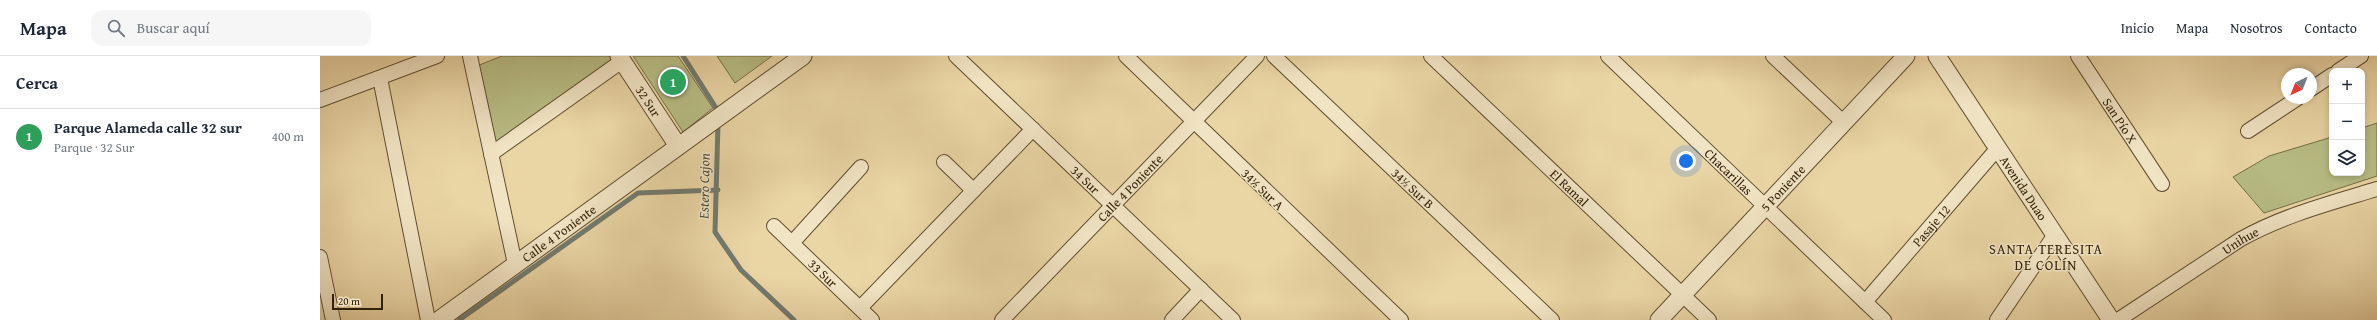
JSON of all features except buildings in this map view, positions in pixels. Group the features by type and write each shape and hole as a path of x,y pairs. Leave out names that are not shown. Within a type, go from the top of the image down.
{"street":[{"path":"320,100 437,56"},
{"path":"470,56 516,264"},
{"name":"Calle 4 Poniente","path":"439,320 744,97 803,56"},
{"name":"34 Sur","path":"956,56 1233,320"},
{"name":"34½ Sur A","path":"1126,56 1193,122 1401,320"},
{"name":"Calle 4 Poniente","path":"1002,320 1257,56"},
{"name":"34½ Sur B","path":"1274,56 1552,320"},
{"name":"El Ramal","path":"1431,56 1709,320"},
{"name":"Chacarillas","path":"1608,56 1884,320"},
{"path":"1773,56 1843,122"},
{"name":"5 Poniente","path":"1659,320 1906,56"},
{"name":"Avenida Duao","path":"1937,56 2054,236 2111,320"},
{"name":"San Pío X","path":"2078,56 2162,184"},
{"path":"2343,68 2361,56"},
{"path":"491,154 620,58"},
{"name":"32 Sur","path":"620,58 678,146"},
{"path":"2317,85 2329,77"},
{"path":"380,78 428,320"},
{"path":"2248,131 2289,104"},
{"path":"860,308 1033,129"},
{"name":"Pasaje 12","path":"1865,302 1997,149"},
{"path":"944,162 973,190"},
{"path":"792,243 861,168"},
{"name":"Unihue","path":"2118,320 2235,243 2262,228 2293,215 2377,189"},
{"name":"33 Sur","path":"774,226 872,320"},
{"path":"1997,320 2054,236"},
{"path":"320,257 333,320"},
{"path":"1172,320 1201,290"}],"green space":[{"path":"502,56 609,56 612,60 496,144 477,66"},
{"path":"633,56 678,56 713,108 683,132"},
{"path":"717,56 772,56 735,83"},
{"path":"2377,123 2377,176 2264,213 2233,177 2269,156 2329,138 2329,176 2365,176 2365,127"}],"waterway":[{"name":"Estero Cajon","path":"683,56 718,111 718,115"},
{"name":"Estero Cajon","path":"718,123 715,232 741,270 794,320"},
{"path":"459,320 638,193 718,190"}],"place":[{"name":"Parque Alameda calle 32 sur","path":"673,82"}],"district":[{"name":"SANTA TERESITA DE COLÍN","path":"2046,258"}]}
